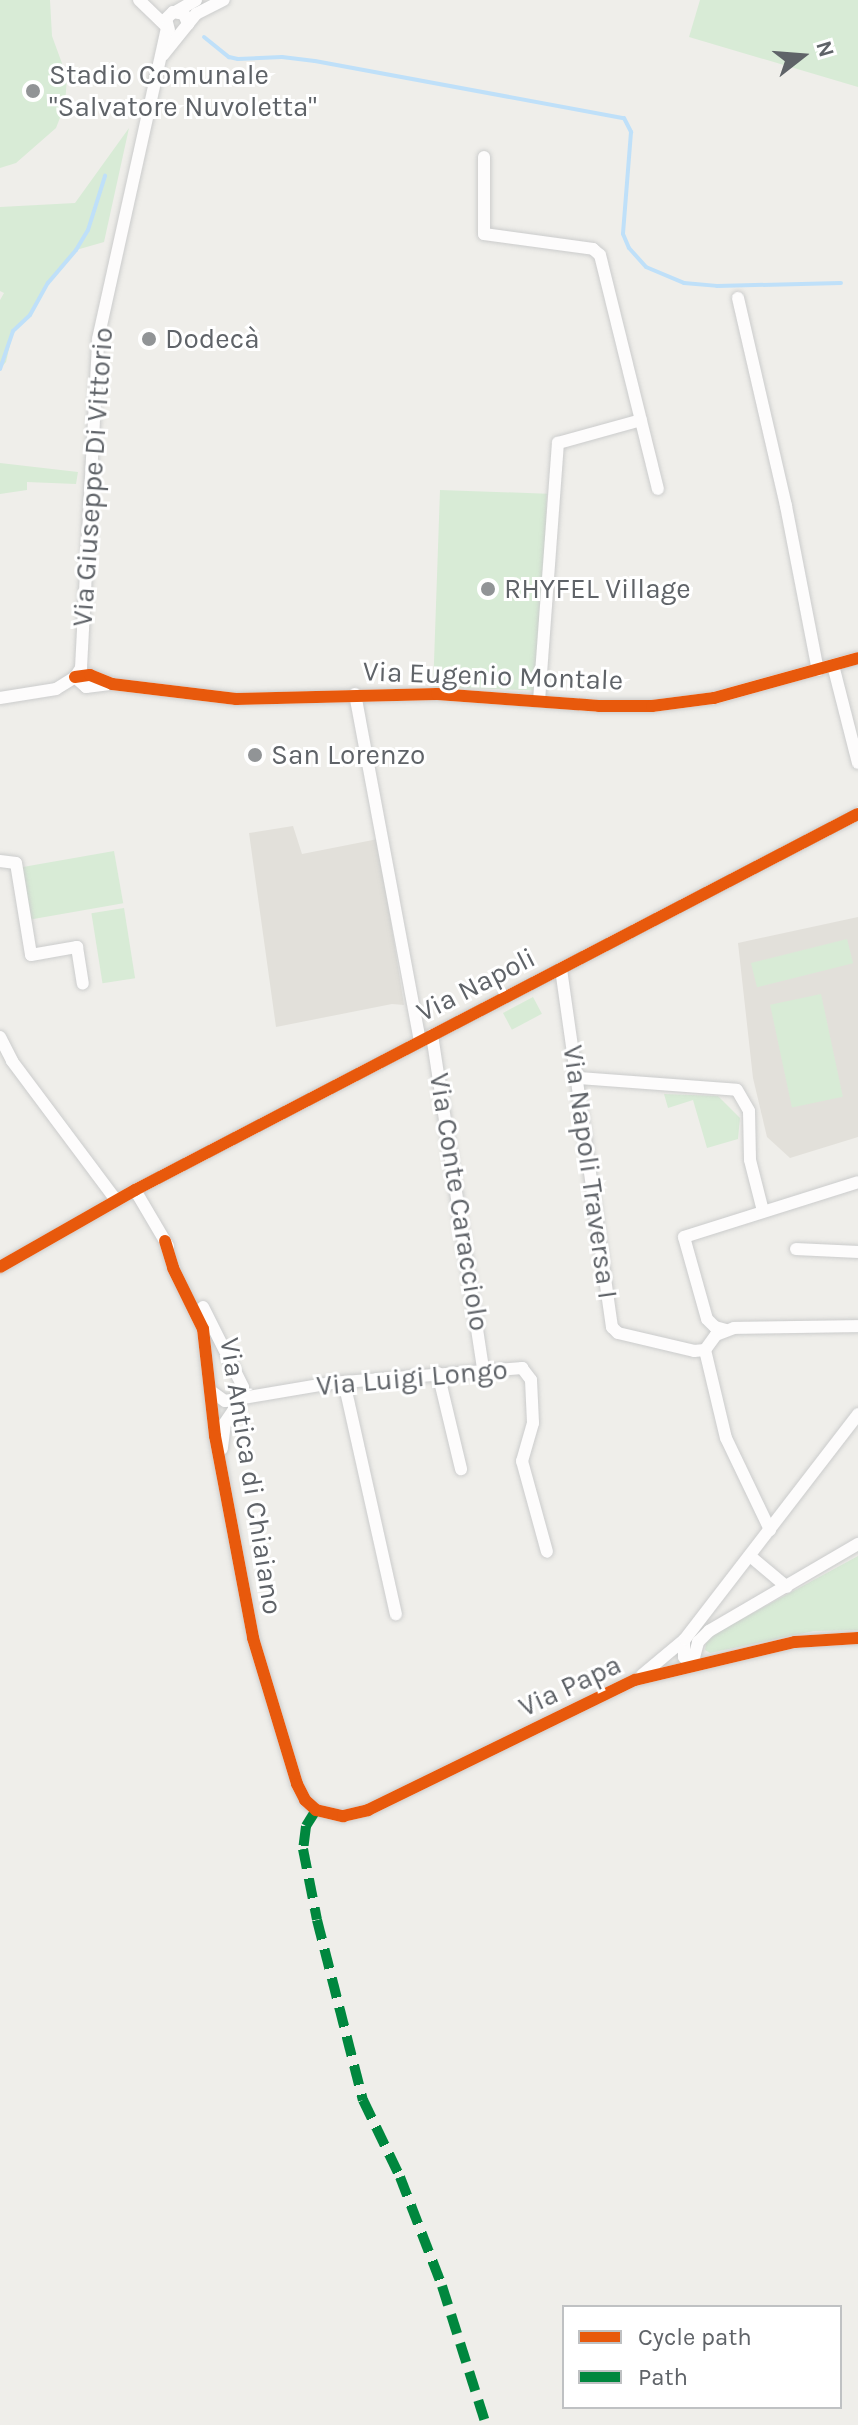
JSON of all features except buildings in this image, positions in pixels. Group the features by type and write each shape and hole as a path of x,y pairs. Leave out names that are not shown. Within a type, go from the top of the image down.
{"street":[{"path":"175,12 196,0"},
{"name":"Via Giuseppe Di Vittorio","path":"161,57 184,28 216,2"},
{"path":"144,3 186,16 184,28 166,26 144,3"},
{"name":"Via Giuseppe Di Vittorio","path":"75,677 82,664 98,339 161,57 167,17 175,12"},
{"path":"484,157 484,234 593,249 600,255 658,489"},
{"path":"738,298 786,506 818,670"},
{"name":"Via Eugenio Montale","path":"539,701 558,443 641,420"},
{"name":"Via Eugenio Montale","path":"75,677 86,687 112,684 236,699 460,694 652,706 714,698 858,658"},
{"path":"833,665 858,763"},
{"path":"0,698 51,691 75,677"},
{"path":"355,694 420,1041"},
{"name":"Via Napoli","path":"0,1267 116,1200 858,814"},
{"path":"0,861 16,863 31,955 77,947 83,984"},
{"name":"Via Napoli Traversa I","path":"561,969 579,1078 612,1327 618,1333 694,1351 705,1350"},
{"name":"Via Conte Caracciolo","path":"432,1035 483,1369"},
{"path":"0,1037 12,1061 116,1200"},
{"path":"579,1078 737,1090 749,1111 750,1160 763,1211"},
{"path":"726,1330 707,1319 683,1239 858,1182"},
{"name":"Via Antica di Chiaiano","path":"135,1190 243,1387 241,1399 225,1423 221,1474"},
{"name":"Via Antica di Chiaiano","path":"165,1241 173,1268 200,1320 221,1474 253,1638 297,1784 316,1810"},
{"path":"796,1249 858,1252"},
{"path":"770,1530 726,1438 705,1350 716,1335 742,1327 858,1326"},
{"name":"Via Antica di Chiaiano","path":"205,1346 213,1342 222,1345"},
{"name":"Via Luigi Longo","path":"211,1391 225,1401 344,1382 522,1368 531,1380 533,1423 522,1461 547,1552"},
{"path":"438,1373 461,1469"},
{"path":"344,1382 396,1614"},
{"path":"635,1680 685,1639 858,1414"},
{"path":"685,1639 684,1657 692,1665 702,1637 858,1544"},
{"path":"750,1556 787,1587"},
{"name":"Via Papa","path":"316,1810 343,1816 368,1810 635,1680 795,1642 858,1638"}],"shaded area":[{"path":"293,826 302,854 378,839 404,1005 392,1004 276,1027 249,833"},
{"path":"858,917 858,1137 790,1158 767,1137 753,1078 738,943"}],"green space":[{"name":"Stadio Comunale \"Salvatore Nuvoletta\"","path":"0,0 50,0 52,36 67,77 65,105 56,128 16,163 0,168"},
{"path":"700,0 858,0 858,87 689,37"},
{"path":"129,128 104,242 76,250 48,282 30,315 13,331 6,362 0,369 0,300 4,293 0,291 0,207 75,203"},
{"path":"0,463 78,472 76,484 27,482 27,490 0,494"},
{"name":"RHYFEL Village","path":"440,490 547,494 540,691 433,687"},
{"path":"114,851 123,903 31,920 21,867"},
{"path":"124,908 135,978 103,983 91,913"},
{"path":"847,939 853,963 757,987 751,963"},
{"path":"821,994 843,1097 792,1108 770,1005"},
{"path":"533,997 542,1014 512,1030 503,1013"},
{"path":"664,1094 718,1096 740,1118 738,1139 707,1148 693,1100 668,1108"},
{"path":"858,1556 858,1630 814,1631 710,1653 705,1650 706,1643 716,1633"}],"waterway":[{"path":"204,37 229,57 238,59 282,57 315,61 624,118 631,132 623,234 629,248 646,267 684,283 717,286 841,283"},
{"path":"0,369 13,331 30,315 48,283 76,250 88,230 105,176"}],"marked path":[{"path":"316,1810 306,1826 303,1849 317,1920 363,2100 400,2177 442,2286 486,2425"}],"cycle path":[{"path":"75,677 90,675 112,684 236,699 437,694 599,706 652,706 714,698 858,658"},
{"path":"0,1267 135,1190 858,814"},
{"path":"165,1241 173,1268 203,1329 215,1436 253,1638 297,1784 305,1800 316,1810 343,1816 368,1810 635,1680 795,1642 858,1638"}],"place":[{"name":"Stadio Comunale \"Salvatore Nuvoletta\"","path":"33,91"},
{"name":"Dodecà","path":"149,339"},
{"name":"RHYFEL Village","path":"488,589"},
{"name":"San Lorenzo","path":"255,755"}]}
